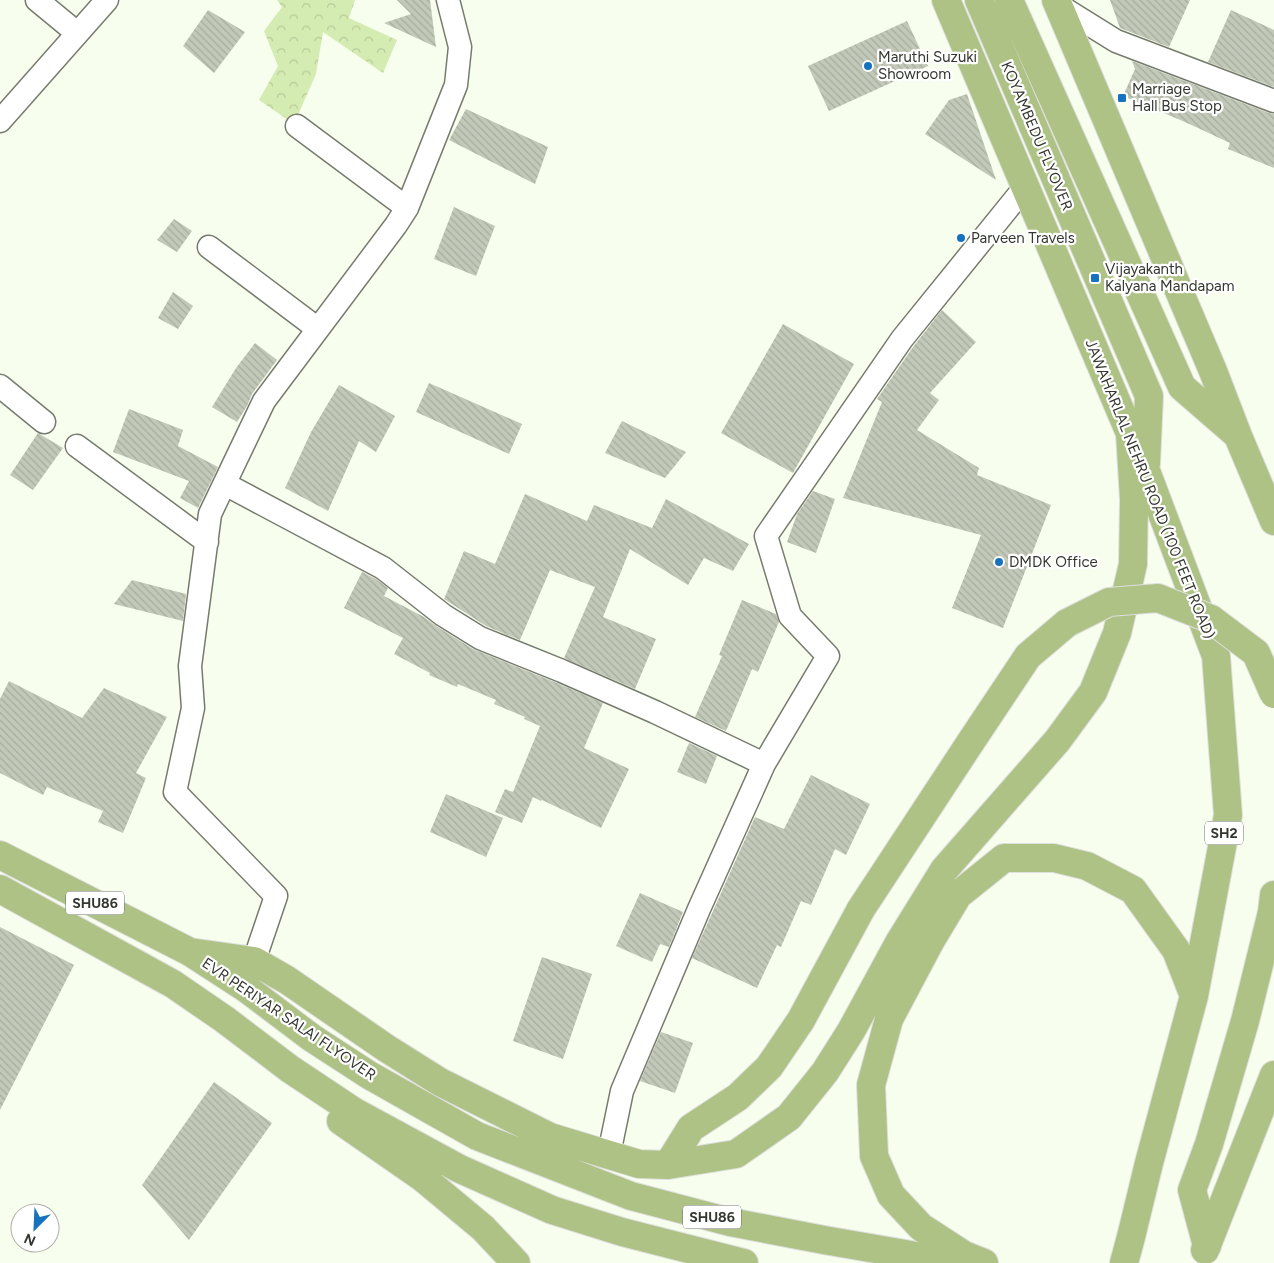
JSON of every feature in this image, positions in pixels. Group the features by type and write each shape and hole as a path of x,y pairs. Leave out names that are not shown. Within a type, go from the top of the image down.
{"main road":[{"name":"JAWAHARLAL NEHRU ROAD (100 FEET ROAD)","path":"946,0 1146,471 1216,656 1228,815 1194,996 1124,1263"},
{"name":"KOYAMBEDU FLYOVER","path":"979,0 1149,396 1146,471"},
{"name":"KOYAMBEDU FLYOVER","path":"1009,0 1182,387 1238,436"},
{"path":"1058,2 1274,521"},
{"path":"190,952 254,961 287,980 386,1048 440,1082 550,1137 639,1164 668,1165 736,1154 789,1116 826,1072 851,1031 900,941 944,870 1056,741 1093,692 1117,634 1133,564 1134,499 1130,434"},
{"path":"668,1165 691,1128 738,1096 769,1067 801,1020 861,909 1028,656 1067,622 1109,602 1158,598 1211,620 1256,653 1274,694"},
{"name":"SHU86","path":"0,855 190,952"},
{"path":"984,1263 964,1255 921,1227 890,1194 874,1156 871,1085 889,1019 931,940 958,895 1004,858 1054,858 1087,866 1133,890 1176,950 1194,996"},
{"name":"SHU86","path":"0,889 173,984 224,1019 290,1069 353,1110 460,1169 561,1212 622,1232 744,1263"},
{"path":"1203,1254 1192,1190 1209,1144 1245,1021 1272,912 1274,895"},
{"name":"EVR PERIYAR SALAI FLYOVER","path":"190,952 247,989 312,1038 378,1079 477,1136 630,1196 730,1222 958,1263"},
{"path":"173,984 194,1020 423,1178 483,1228 516,1263"},
{"path":"1203,1254 1274,1075"}],"street":[{"path":"36,0 77,33"},
{"path":"0,121 107,0"},
{"path":"254,961 276,896 175,792 193,708 190,666 210,514 264,401 407,208 456,85 460,47 448,0"},
{"path":"1058,2 1116,41 1274,101"},
{"path":"297,126 407,208"},
{"path":"609,1154 622,1091 699,909 764,764 828,656 790,616 766,536 902,339 1025,187"},
{"path":"209,247 318,328"},
{"path":"0,386 44,422"},
{"path":"77,446 206,542"},
{"path":"225,484 383,568 443,615 480,638 570,674 764,764"}],"green space":[{"path":"277,0 355,0 349,18 397,40 383,73 323,32 316,74 294,124 259,100 278,66 264,31 282,7"}],"building":[{"path":"397,0 430,0 436,47 384,23 411,14"},
{"path":"1110,0 1190,0 1169,47 1120,28"},
{"path":"208,10 245,32 214,73 183,46"},
{"path":"1231,10 1274,30 1274,87 1208,62"},
{"name":"Maruthi Suzuki Showroom","path":"907,21 928,66 829,111 808,66"},
{"path":"1132,61 1274,114 1274,168 1228,149 1230,143 1123,96 1135,69"},
{"path":"967,94 996,180 925,134 949,100"},
{"path":"466,109 548,147 535,184 449,140"},
{"path":"454,207 495,226 476,276 434,259"},
{"path":"174,219 192,231 177,252 157,240"},
{"path":"173,292 193,306 178,329 158,318"},
{"path":"942,310 976,342 930,393 939,400 917,430 979,468 977,475 1051,505 1003,628 952,608 981,535 843,498 882,402 877,399 913,347"},
{"path":"783,324 854,364 793,473 721,433"},
{"path":"255,343 277,360 252,394 237,422 212,407 236,368"},
{"path":"429,383 522,424 509,454 416,412"},
{"path":"339,385 395,416 376,452 359,441 328,511 285,488 311,432"},
{"path":"129,409 183,430 178,446 218,467 198,508 180,498 189,481 113,452"},
{"path":"622,421 686,452 665,478 605,453"},
{"path":"38,433 63,448 33,490 10,475"},
{"path":"813,491 835,499 816,553 787,542 797,514"},
{"path":"525,494 587,521 594,505 652,528 666,499 749,544 733,571 704,558 688,585 630,549 603,617 656,639 635,689 564,658 595,587 550,570 520,640 486,626 444,599 464,551 495,564"},
{"path":"362,572 388,588 384,596 424,617 473,649 603,703 584,748 629,769 601,828 533,797 522,823 495,812 505,789 513,792 540,726 524,719 525,717 494,704 496,700 458,684 457,687 429,675 430,673 394,654 403,638 344,608"},
{"path":"132,580 186,594 183,621 114,604"},
{"path":"742,600 776,614 779,622 758,672 752,669 726,731 695,717 722,656 719,655"},
{"path":"9,681 82,718 104,688 167,717 136,773 146,778 123,833 98,822 103,811 47,787 43,795 0,773 0,699"},
{"path":"689,743 717,756 706,784 677,772"},
{"path":"811,775 870,804 846,855 835,849 811,905 801,901 781,947 777,945 757,988 692,958 755,817 784,829"},
{"path":"446,794 503,818 486,857 430,832"},
{"path":"640,893 683,912 669,947 660,944 652,962 616,946"},
{"path":"0,927 74,965 0,1110"},
{"path":"542,957 592,974 563,1059 513,1041"},
{"path":"661,1032 693,1043 675,1093 640,1081"},
{"path":"214,1082 272,1123 189,1240 142,1185"}],"place":[{"name":"Maruthi Suzuki Showroom","path":"868,66"},
{"name":"Marriage Hall Bus Stop","path":"1122,98"},
{"name":"Parveen Travels","path":"961,238"},
{"name":"Vijayakanth Kalyana Mandapam","path":"1095,278"},
{"name":"DMDK Office","path":"999,562"}]}
